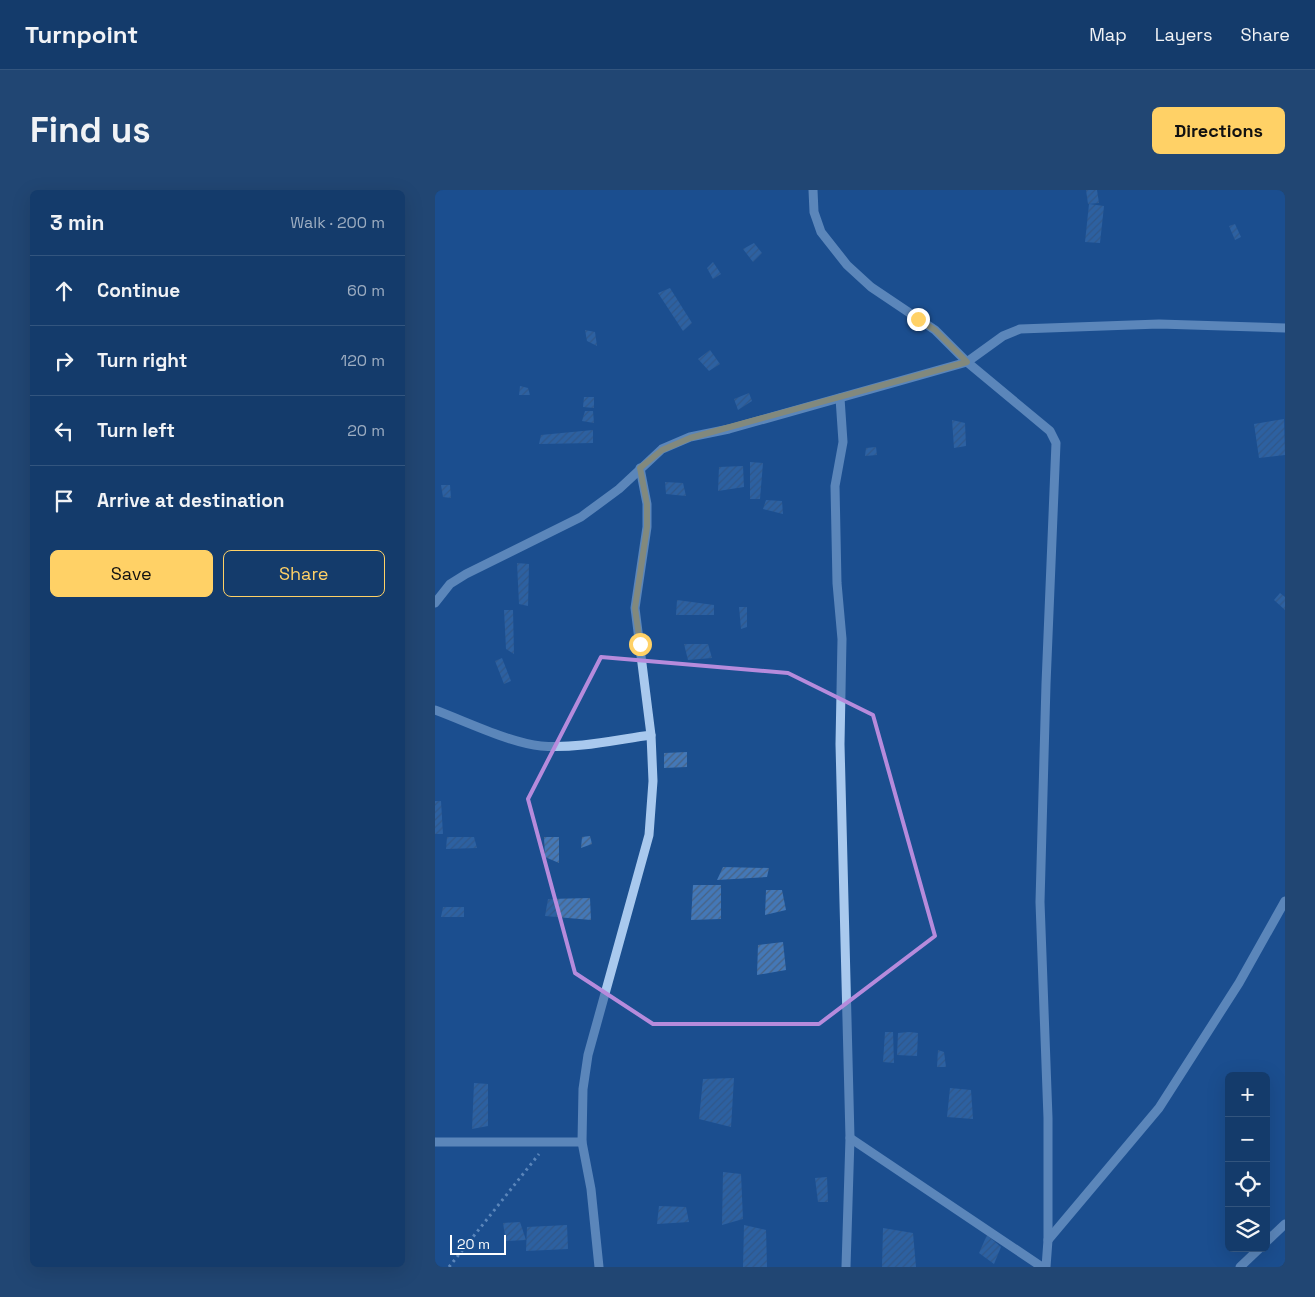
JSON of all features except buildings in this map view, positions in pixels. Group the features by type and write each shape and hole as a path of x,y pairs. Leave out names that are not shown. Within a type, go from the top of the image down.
{"street":[{"path":"813,190 814,212 821,232 847,265 871,287 935,330 967,362 1049,432 1057,443 1046,684 1040,902 1049,1118 1048,1240 1044,1267 849,1138"},
{"path":"435,603 450,584 466,574 581,517 619,489 662,450 690,438 967,362 1003,336 1020,330 1159,324 1285,328"},
{"path":"840,398 843,442 838,463 835,496 837,582 842,640 840,744 849,1138 846,1267"},
{"path":"599,1267 591,1189 582,1142 583,1089 587,1055 649,835 653,781 651,735 635,608 647,527 647,504 640,468"},
{"path":"435,710 512,739 539,746 568,746 651,735"},
{"path":"1048,1240 1159,1108 1239,982 1285,901"},
{"path":"435,1142 582,1142"},
{"path":"1270,1238 1285,1224"},
{"path":"1240,1267 1256,1252"}],"path":[{"path":"449,1267 549,1142"}],"highlighted area":[{"path":"601,657 788,673 873,715 935,936 819,1024 653,1024 575,973 528,799"}],"route":[{"path":"640,644 635,608 645,551 647,527 647,504 640,468 662,450 690,438 729,429 967,362 935,330 918,319"}]}
